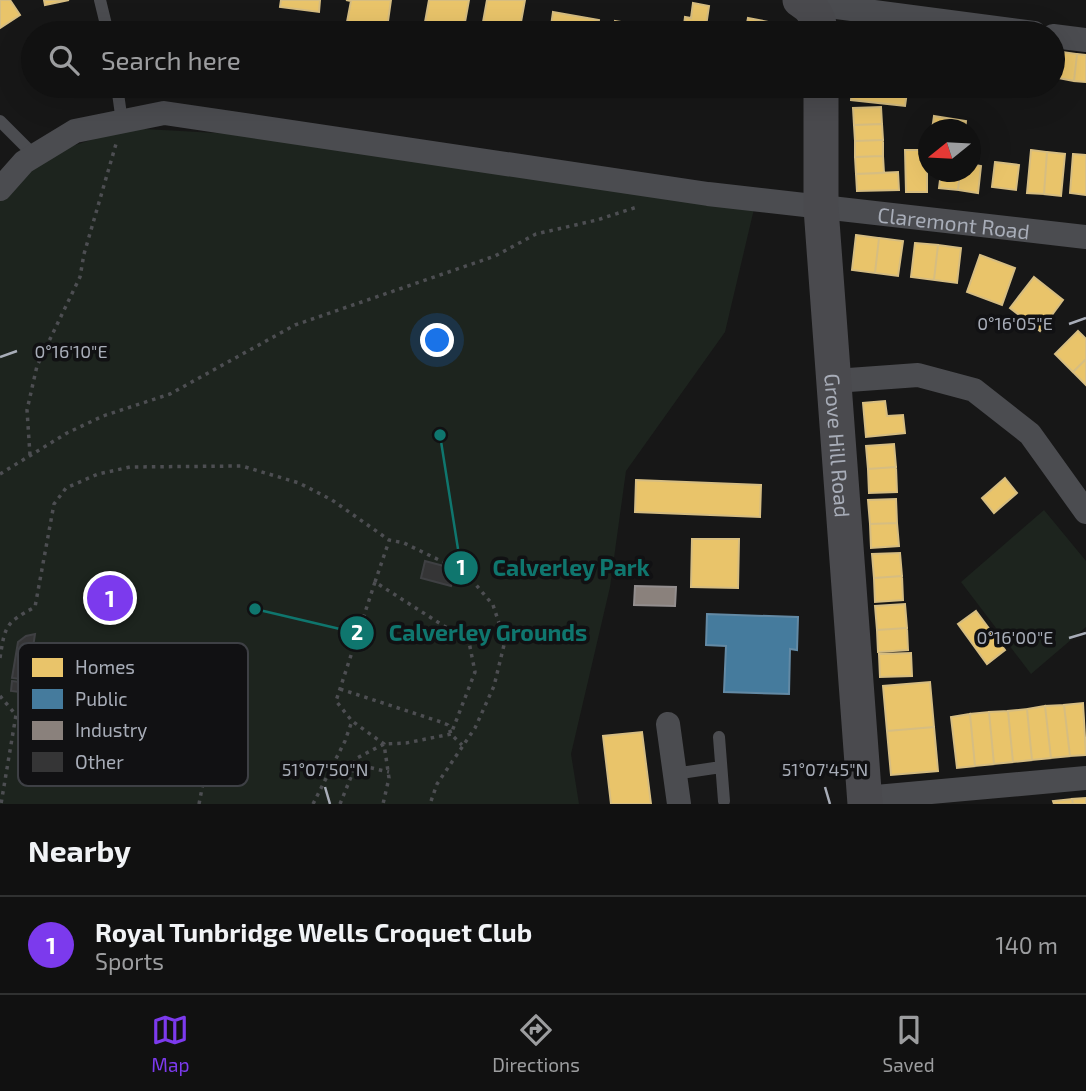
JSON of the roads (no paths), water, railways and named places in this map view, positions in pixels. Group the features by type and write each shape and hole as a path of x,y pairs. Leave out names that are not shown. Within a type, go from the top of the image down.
{"main road":[{"name":"Grove Hill Road","path":"821,98 821,208 865,801"}],"street":[{"path":"811,10 829,6 943,21"},
{"path":"1065,37 1086,40"},
{"name":"Claremont Road","path":"0,189 24,162 75,131 164,113 708,194 1086,237"},
{"path":"835,381 918,374 974,390 1030,435 1086,512"},
{"path":"667,724 679,804"},
{"path":"865,801 1086,778"}],"lane":[{"path":"100,0 105,21"},
{"path":"118,98 121,122"},
{"path":"0,121 34,155"},
{"path":"719,737 724,801"},
{"path":"674,774 721,767"}],"place":[{"name":"Calverley Park","path":"440,435"},
{"name":"Royal Tunbridge Wells Croquet Club","path":"110,598"},
{"name":"Calverley Grounds","path":"255,609"}]}
